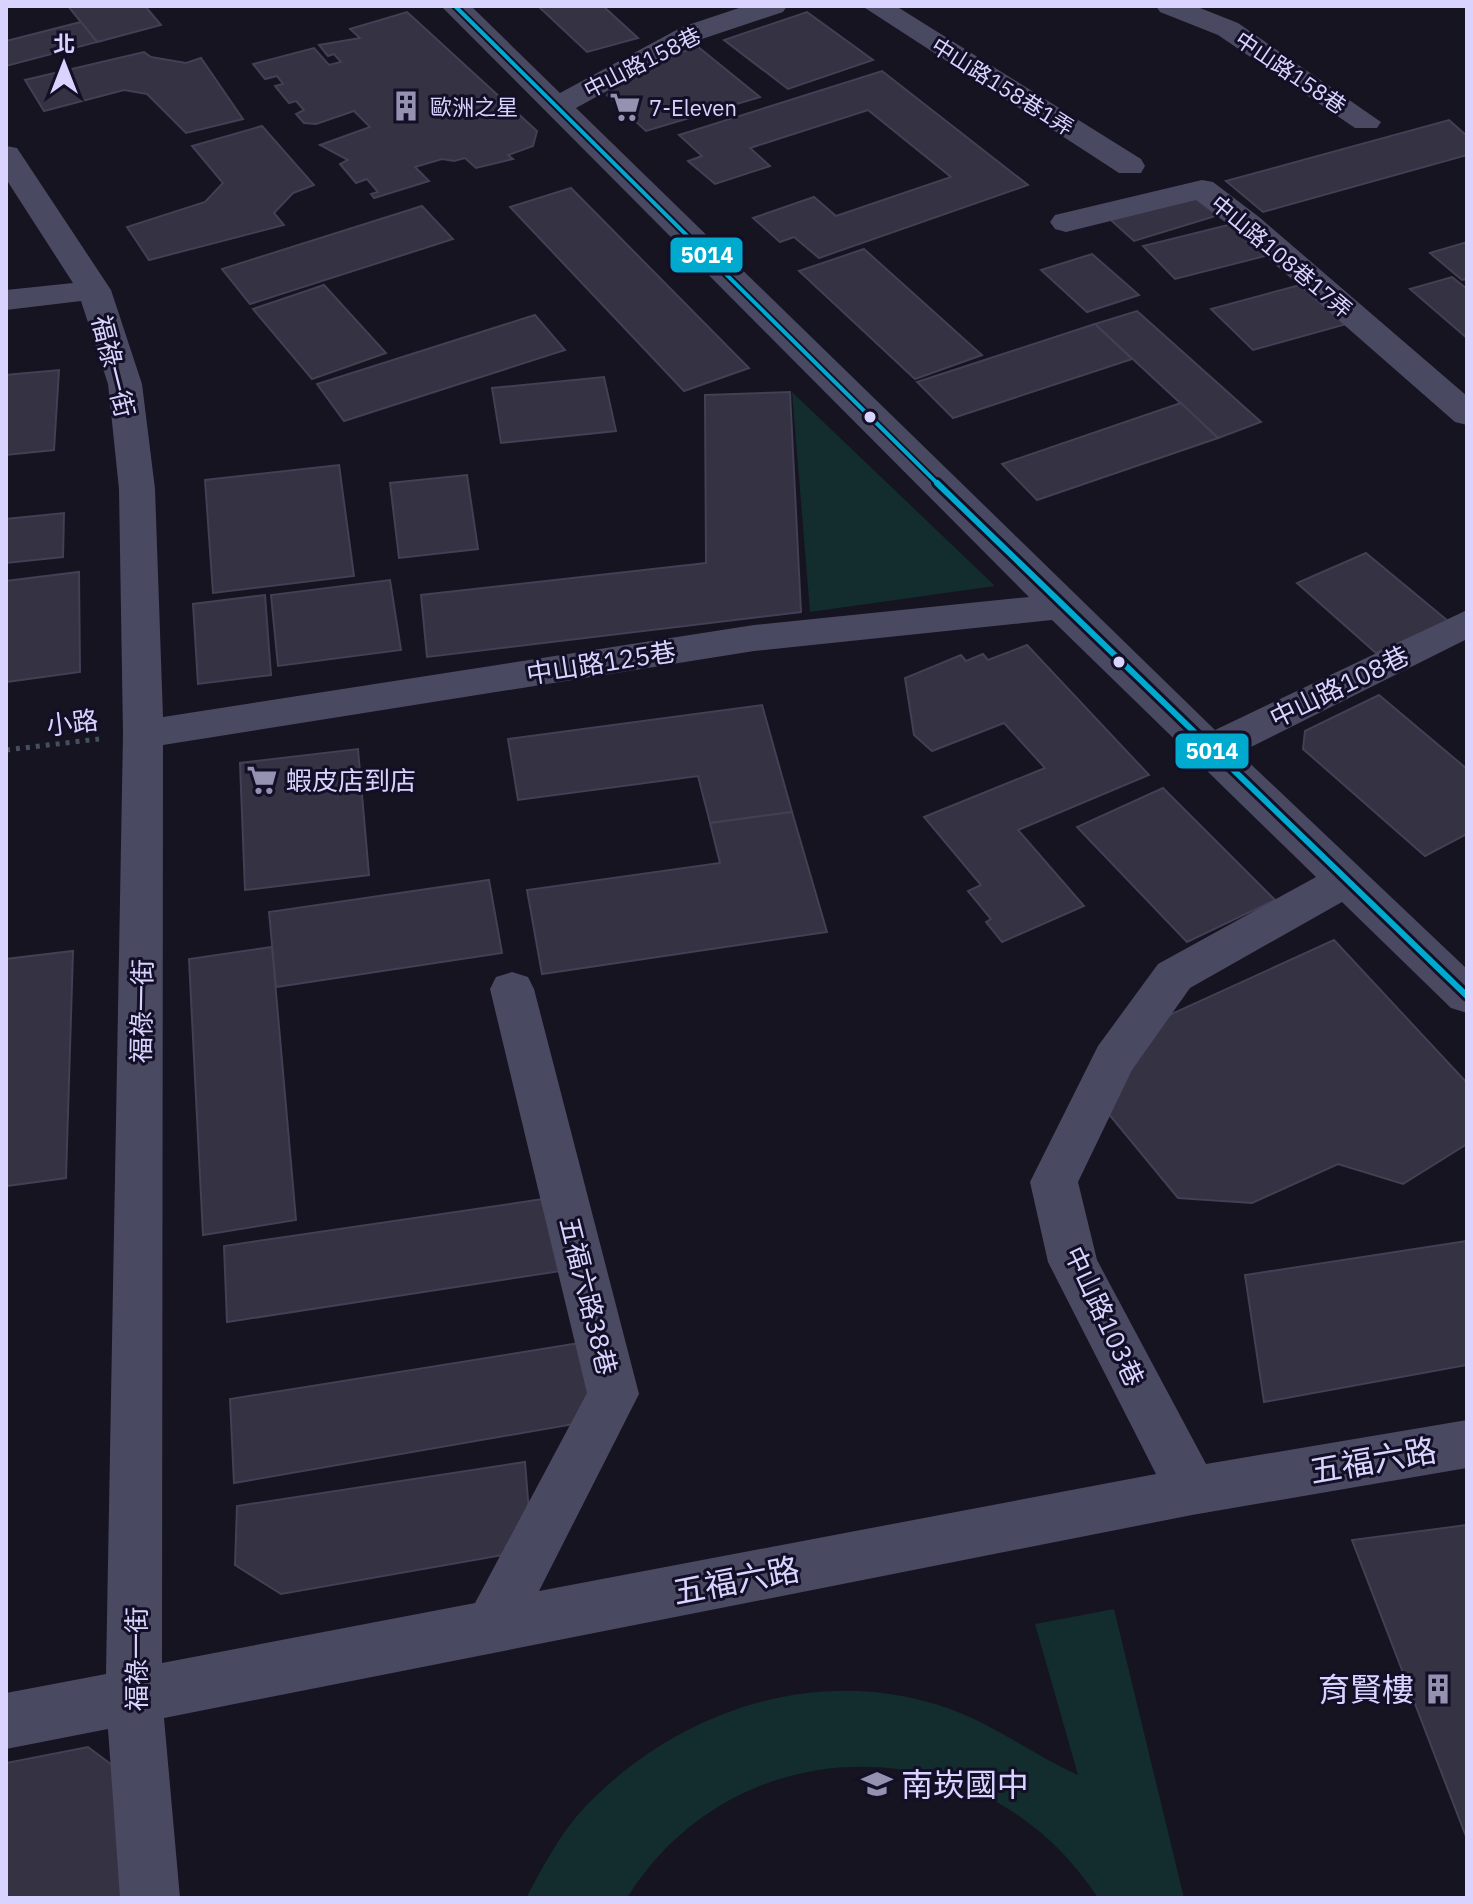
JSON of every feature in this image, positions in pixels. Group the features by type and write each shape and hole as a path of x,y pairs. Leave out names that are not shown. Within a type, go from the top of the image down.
{"street":[{"path":"455,6 1061,606 1467,996"},
{"name":"中山路158巷","path":"558,106 692,33 773,6"},
{"name":"中山路158巷1弄","path":"876,6 1130,166"},
{"name":"中山路158巷","path":"1170,6 1228,29 1366,122"},
{"name":"福祿一街","path":"6,155 94,290 125,384 137,489 143,734 134,1698 150,1898"},
{"name":"中山路108巷17弄","path":"1066,222 1202,189 1248,224 1467,414"},
{"path":"6,300 94,290"},
{"name":"中山路125巷","path":"143,734 754,638 1061,606"},
{"name":"中山路108巷","path":"1211,749 1467,623"},
{"name":"中山路103巷","path":"1192,1491 1073,1262 1054,1182 1114,1059 1174,976 1345,881"},
{"name":"五福六路38巷","path":"492,1627 613,1394 512,989"},
{"name":"五福六路","path":"6,1721 1192,1491 1467,1444"}],"path":[{"name":"小路","path":"6,750 143,734"}],"green space":[{"path":"792,392 995,586 810,612"},
{"path":"1114,1609 1184,1898 1098,1898 1050,1841 993,1800 929,1775 862,1767 795,1775 731,1799 674,1840 627,1898 526,1898 568,1828 585,1807 622,1773 663,1744 707,1721 753,1704 801,1694 851,1691 901,1696 967,1716 1078,1775 1035,1624"}],"building":[{"path":"68,6 145,6 161,25 97,42"},
{"path":"538,6 603,6 638,38 587,52"},
{"name":"歐洲之星","path":"407,12 537,131 533,146 508,155 513,159 476,168 465,158 454,161 442,159 415,167 429,181 374,198 371,194 378,192 367,179 356,183 340,164 348,160 320,145 370,127 354,111 316,124 304,123 296,114 304,110 296,101 289,103 275,86 283,84 277,76 265,79 253,64 314,48 329,65 341,62 334,54 328,56 319,45 360,38 350,29"},
{"path":"807,12 873,60 788,89 724,40"},
{"path":"81,22 97,42 6,66 6,41"},
{"path":"697,46 760,97 646,131 607,95 617,80"},
{"path":"144,52 151,57 186,63 201,58 243,119 186,133 147,94 124,90 44,111 25,80"},
{"path":"882,71 1028,185 819,258 794,237 780,242 753,218 814,197 836,216 951,177 868,110 750,148 770,166 715,184 688,161 702,156 679,135"},
{"path":"1449,120 1467,136 1467,155 1263,212 1226,181"},
{"path":"262,126 314,185 293,193 274,213 284,225 149,260 127,227 205,202 223,183 192,146"},
{"path":"1204,184 1235,210 1134,241 1103,213"},
{"path":"571,188 749,368 684,391 510,207"},
{"path":"422,206 453,239 250,304 222,269"},
{"path":"1248,220 1281,252 1175,279 1143,246"},
{"path":"1467,242 1467,279 1462,280 1430,253"},
{"path":"864,249 982,355 915,379 799,271"},
{"path":"1092,254 1139,295 1087,312 1041,270"},
{"path":"1452,277 1467,289 1467,338 1410,289"},
{"path":"1307,283 1350,323 1253,350 1211,309"},
{"path":"324,285 386,353 312,379 253,309"},
{"path":"1137,311 1261,422 1218,438 1095,324"},
{"path":"535,315 565,350 344,421 317,384"},
{"path":"1095,324 1132,359 953,418 917,382"},
{"path":"59,370 54,450 6,455 6,375"},
{"path":"604,377 616,431 501,443 492,388"},
{"path":"790,392 801,612 427,657 421,595 706,563 705,395"},
{"path":"1181,403 1218,438 1037,500 1002,464"},
{"path":"339,465 354,576 213,593 205,480"},
{"path":"467,475 478,549 399,558 390,483"},
{"path":"64,513 63,557 6,563 6,519"},
{"path":"1366,553 1448,621 1376,653 1297,583"},
{"path":"79,572 80,672 6,682 6,581"},
{"path":"390,580 401,650 278,666 271,595"},
{"path":"265,595 271,675 198,684 193,604"},
{"path":"1027,645 1149,775 1018,830 1084,906 1002,942 986,922 991,919 968,891 981,885 924,817 1045,768 1004,723 932,751 914,735 905,678 961,655 966,661 983,654 988,660"},
{"path":"1379,695 1467,769 1467,834 1425,856 1303,749 1305,731"},
{"path":"762,705 792,812 710,823 698,776 518,800 508,739"},
{"path":"358,749 369,875 245,890 240,763"},
{"path":"1163,788 1275,900 1187,942 1077,827"},
{"path":"792,812 827,932 542,974 527,890 720,863 710,823"},
{"path":"489,880 502,953 276,987 269,912"},
{"path":"1334,940 1467,1083 1467,1144 1403,1184 1338,1164 1252,1203 1178,1198 1103,1107 1130,1033"},
{"path":"272,947 296,1220 203,1235 189,959"},
{"path":"73,951 66,1178 6,1186 6,959"},
{"path":"550,1198 561,1271 227,1322 224,1246"},
{"path":"1467,1241 1467,1365 1264,1402 1245,1275"},
{"path":"586,1342 597,1420 234,1483 230,1399"},
{"path":"525,1462 532,1550 281,1594 235,1565 237,1506"},
{"name":"育賢樓","path":"1467,1525 1467,1839 1352,1540"},
{"path":"88,1747 124,1774 127,1898 6,1898 6,1763"}],"transit line":[{"name":"5014","path":"455,6 1061,606 1467,996"}],"place":[{"name":"歐洲之星","path":"406,106"},
{"name":"7-Eleven","path":"625,107"},
{"name":"蝦皮店到店","path":"262,780"},
{"name":"育賢樓","path":"1438,1689"},
{"name":"南崁國中","path":"877,1784"}]}
